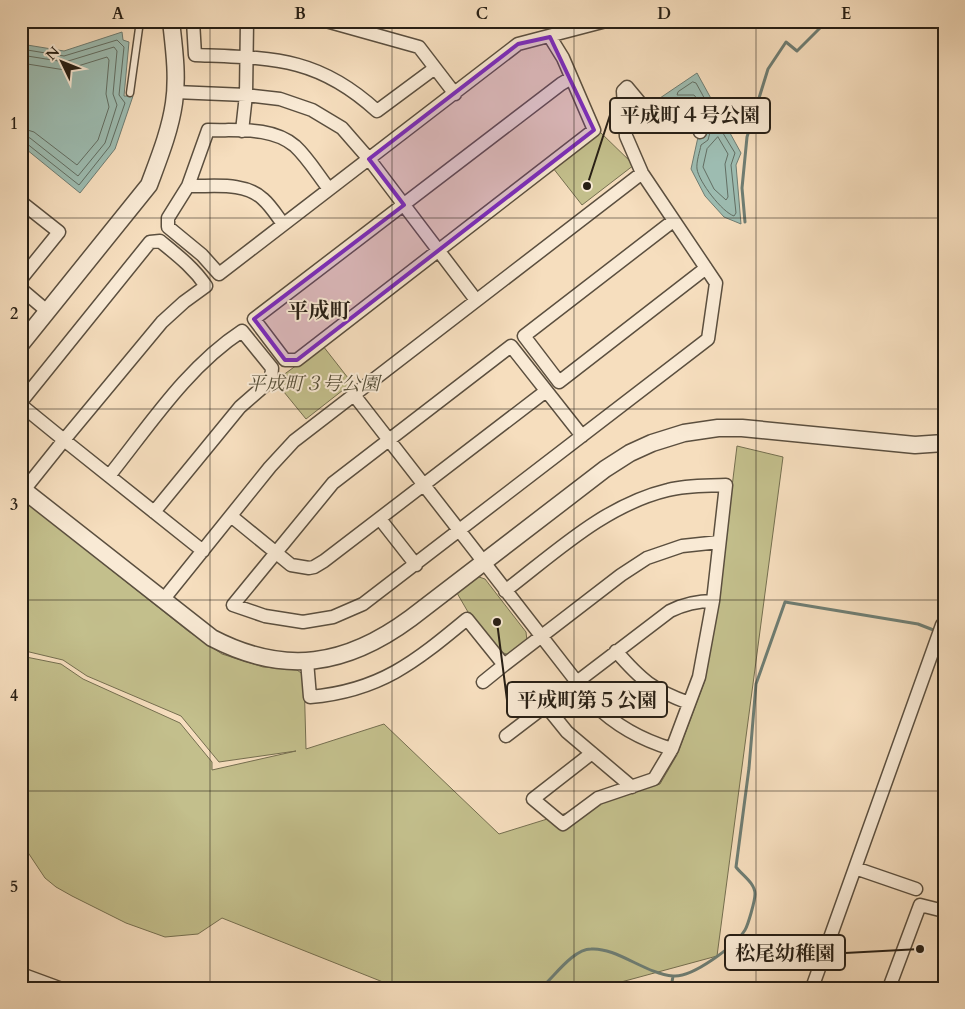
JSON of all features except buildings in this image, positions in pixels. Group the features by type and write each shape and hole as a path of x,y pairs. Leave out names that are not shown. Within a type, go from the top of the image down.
{"street":[{"path":"21,344 149,184 169,128 175,92 175,64 171,21"},
{"path":"193,21 195,55 284,61 324,73 347,86 377,111 435,68"},
{"path":"242,131 246,95 247,21"},
{"path":"326,21 419,47 455,94"},
{"path":"329,189 304,157 289,142 271,133 208,130 188,186 168,218 168,227 202,255 219,274 518,44 606,21"},
{"path":"550,37 564,58 594,130 297,360 285,360 254,319 561,84 572,78"},
{"path":"582,436 512,346 333,483 233,605 276,619 303,622 319,621 343,614 363,604 416,565 708,339 716,282 642,173 626,136 623,91 627,87 652,113 689,106 702,120 700,132"},
{"path":"175,92 246,95 280,99 312,110 342,128 369,159 476,300"},
{"path":"163,600 270,467 294,441 642,173"},
{"path":"188,186 238,187 246,189 263,199 283,224"},
{"path":"21,202 59,232 21,279"},
{"path":"673,220 524,336 559,382 706,268"},
{"path":"203,552 64,440 21,403 150,242 160,241 186,262 198,274 206,286 179,306 158,326 64,440 23,489 212,638 236,649 280,660 307,661 350,653 380,640 617,460 652,443 684,433 718,428 742,428 915,445 944,443"},
{"path":"21,289 47,311"},
{"path":"109,476 190,376 225,343 242,331 272,368 270,380 240,407 154,512"},
{"path":"231,516 276,553 296,566 314,567 546,392"},
{"path":"354,394 594,704 616,724 635,736 672,749"},
{"path":"505,591 601,518 637,499 670,489 726,485 713,601 699,678 672,749 654,779 598,798 563,824 533,799 592,753"},
{"path":"380,519 416,565"},
{"path":"483,682 647,558 668,549 719,542"},
{"path":"506,736 670,611 688,603 713,601"},
{"path":"307,661 310,697 354,690 382,680 406,666 467,618 504,665"},
{"path":"812,988 943,625"},
{"path":"616,652 633,672 650,686 689,703"},
{"path":"546,706 567,732 632,786"},
{"path":"855,868 916,889"},
{"path":"889,988 920,905 944,911"},
{"path":"21,974 59,988"}],"lane":[{"path":"130,93 140,21"}],"highlighted area":[{"path":"550,37 594,130 297,360 285,360 254,319 404,205 369,159 518,44"}],"green space":[{"path":"600,132 634,165 582,205 553,168"},
{"name":"平成町３号公園","path":"323,346 352,383 306,419 275,381"},
{"path":"737,446 783,457 717,956 599,988 398,988 222,918 198,934 165,937 126,923 56,887 45,878 21,842 21,656 61,664 83,679 180,723 212,762 212,770 296,751 219,762 181,716 87,676 63,660 21,650 21,498 188,631 222,654 263,667 297,670 304,675 306,749 384,724 499,834 660,784 677,755 705,680 717,610"},
{"path":"476,576 485,579 526,632 527,641 510,655 500,652 468,612 457,593"}],"water":[{"path":"122,32 123,40 129,42 124,96 133,96 115,149 80,193 21,145 21,44 64,51"},
{"path":"697,73 741,153 736,165 741,224 724,217 705,196 691,169 698,137 704,138 708,120 693,100 663,104 660,98"}],"waterway":[{"path":"745,222 742,188 747,137 768,69 786,42 797,51 827,21"},
{"path":"541,988 571,958 584,950 591,949 611,952 652,971 673,976 681,975 691,972 712,960 740,937 745,930 755,894 751,883 736,867 749,768 756,684 785,602 918,624 936,631"},
{"path":"671,988 673,976"}],"place":[{"name":"平成町４号公園","path":"587,186"},
{"name":"平成町第５公園","path":"497,622"},
{"name":"松尾幼稚園","path":"920,949"}],"district":[{"name":"平成町","path":"319,311"}]}
